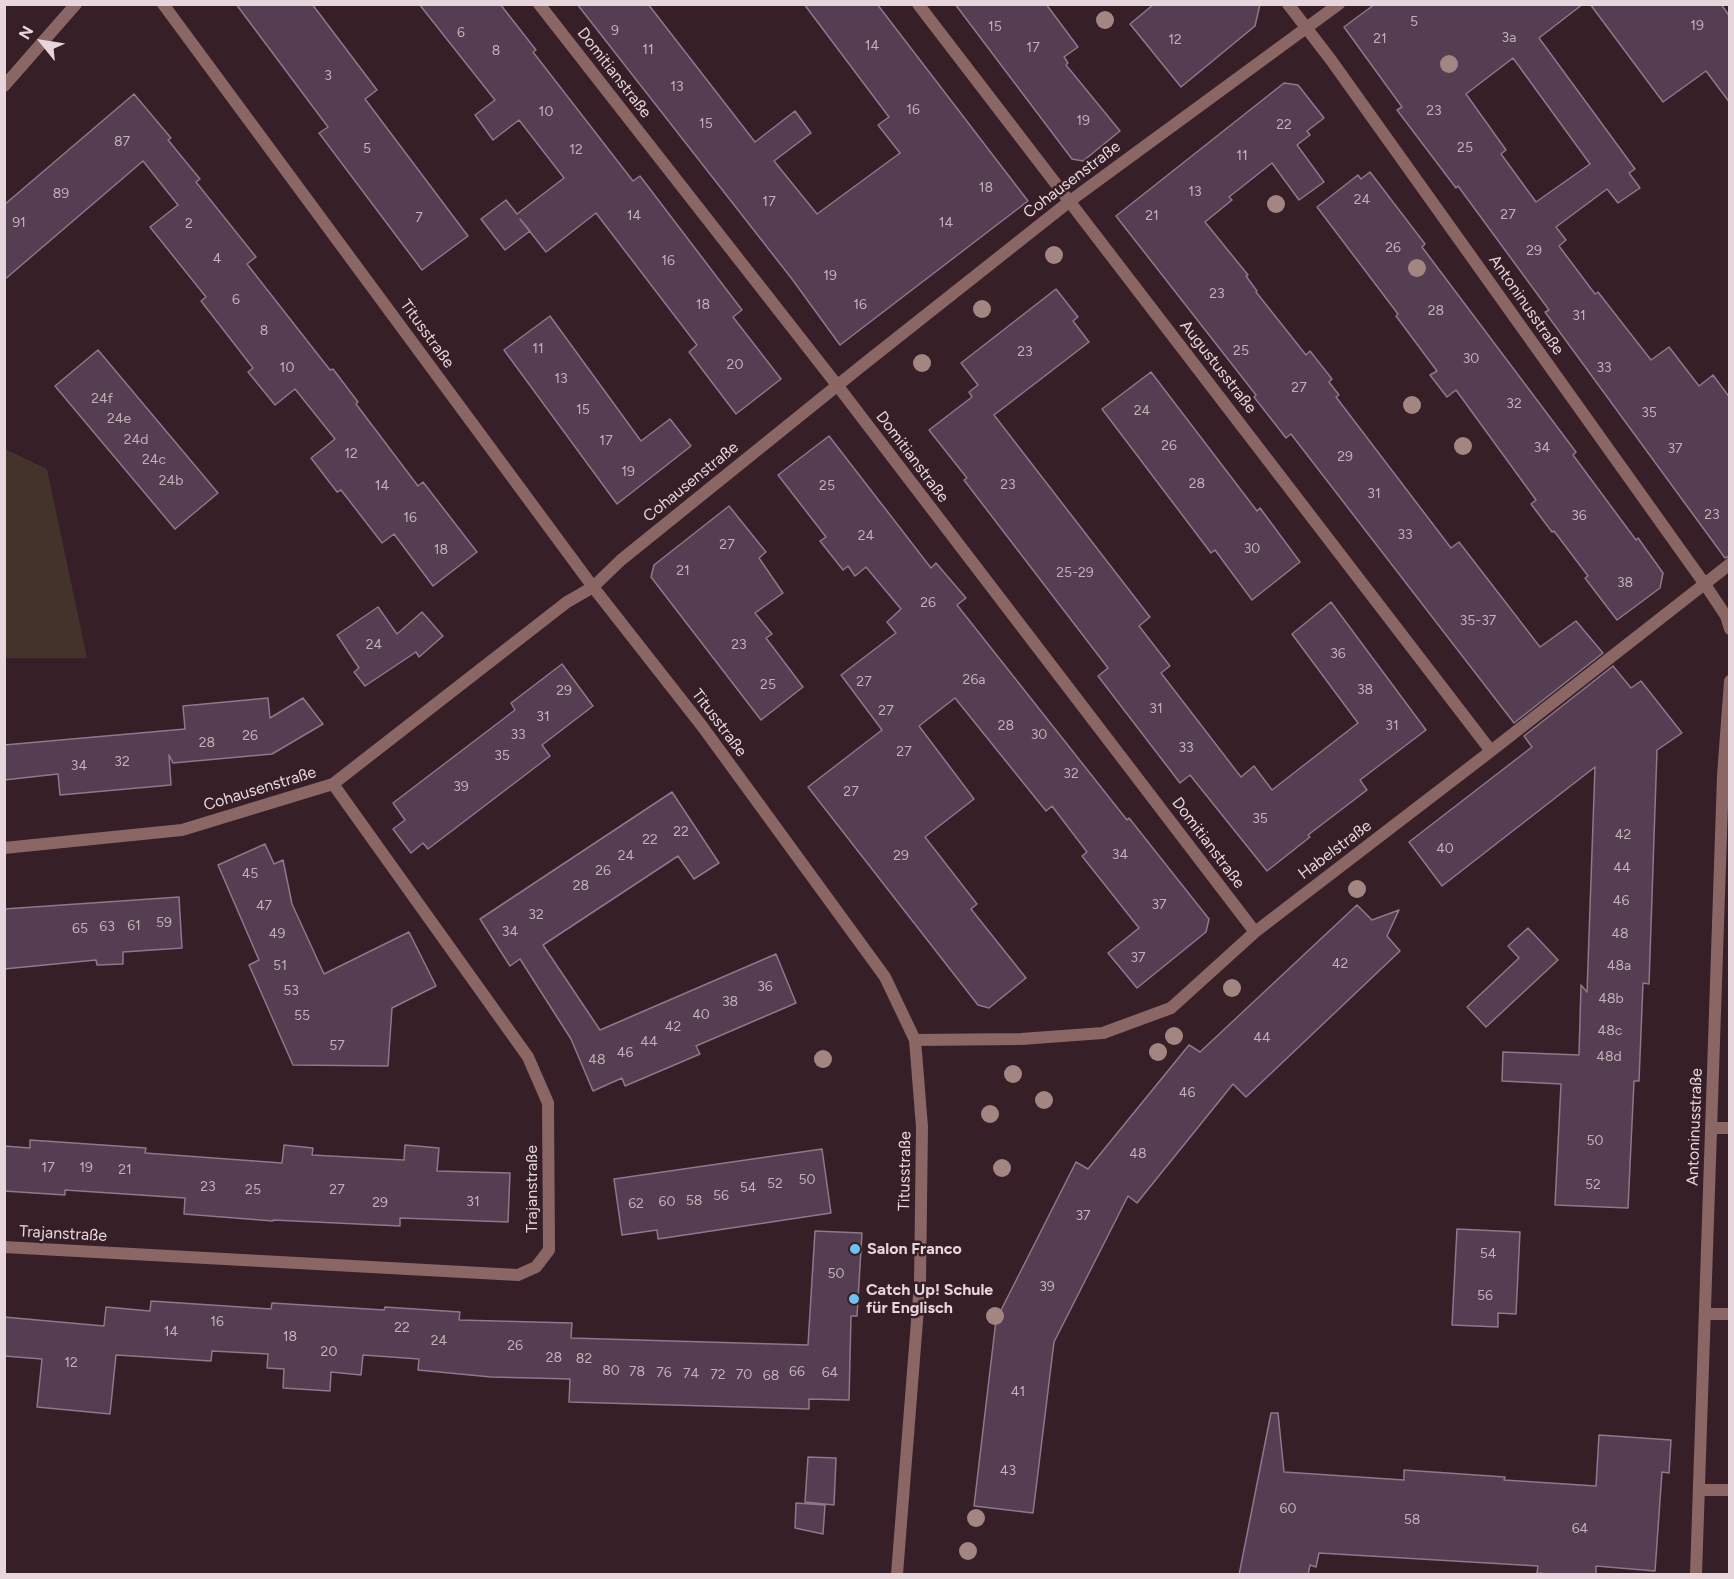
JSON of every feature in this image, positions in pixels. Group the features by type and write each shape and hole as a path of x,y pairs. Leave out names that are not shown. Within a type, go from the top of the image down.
{"street":[{"path":"4,86 76,4"},
{"name":"Titusstraße","path":"163,4 593,586 702,726 885,977 915,1040 922,1127 920,1283 897,1575"},
{"name":"Domitianstraße","path":"539,4 837,385 1255,932"},
{"name":"Augustusstraße","path":"918,4 1491,751"},
{"name":"Antoninusstraße","path":"1288,4 1704,583 1726,616 1730,629"},
{"name":"Cohausenstraße","path":"4,848 182,830 333,784 567,602 593,586 621,560 837,385 1070,201 1339,4"},
{"name":"Habelstraße","path":"915,1040 1021,1039 1102,1033 1171,1008 1255,932 1730,564"},
{"name":"Antoninusstraße","path":"1696,1575 1723,776 1730,681"},
{"name":"Trajanstraße","path":"4,1247 518,1275 536,1267 549,1250 548,1103 528,1057 333,784"},
{"path":"1711,1128 1730,1128"},
{"path":"1705,1314 1730,1314"},
{"path":"1700,1490 1730,1490"}],"shaded area":[{"path":"5,449 47,469 87,658 5,658"}],"building":[{"path":"236,4 312,4 377,90 365,99 468,236 422,270 319,133 328,127"},
{"path":"419,4 500,4 536,50 533,52 633,181 640,176 742,310 733,317 781,379 736,414 689,352 697,345 596,213 546,252 530,231 505,250 481,219 506,200 517,214 564,178 519,120 493,140 475,115 495,100"},
{"path":"577,4 648,4 755,142 795,111 811,133 774,161 817,214 900,153 878,125 889,117 804,4 877,4 1028,201 840,345 792,279"},
{"path":"955,4 1046,4 1078,47 1064,57 1068,63 1066,65 1120,131 1083,161 1072,159"},
{"path":"1154,4 1260,4 1255,26 1181,87 1130,24"},
{"path":"1375,4 1583,4 1539,38 1635,169 1629,173 1640,188 1618,203 1607,189 1556,227 1566,240 1559,246 1595,294 1598,292 1651,360 1669,347 1699,386 1713,375 1730,398 1730,556 1725,558 1545,312 1549,310 1458,186 1456,188 1397,110 1402,107 1344,27","holes":["1513,58 1590,164 1536,202 1501,154 1506,150 1466,94"]},
{"path":"1590,4 1721,4 1730,17 1730,103 1706,71 1663,102"},
{"path":"1284,83 1298,85 1324,118 1307,131 1310,135 1297,145 1324,182 1299,200 1272,163 1229,197 1232,200 1205,222 1248,275 1246,276 1256,292 1306,355 1310,351 1332,379 1329,382 1339,395 1336,397 1451,548 1459,542 1540,647 1576,621 1603,653 1514,723 1291,434 1286,438 1254,397 1256,395 1116,216"},
{"path":"134,94 171,138 168,140 200,179 196,182 256,257 247,264 330,370 333,369 358,402 356,404 418,486 423,482 477,552 433,586 394,534 382,543 341,490 337,492 311,458 335,439 295,389 275,405 248,372 253,368 201,301 206,297 150,227 178,205 143,161 4,280 4,205"},
{"path":"1370,172 1425,244 1422,247 1576,452 1573,455 1663,573 1660,588 1617,620 1585,578 1588,576 1531,504 1536,500 1456,390 1447,397 1430,375 1437,371 1396,316 1398,314 1317,207 1358,175 1361,179"},
{"path":"1056,289 1078,317 1073,321 1089,342 994,415 1150,617 1139,626 1170,666 1161,673 1241,777 1254,766 1272,790 1358,723 1292,634 1331,602 1426,730 1360,780 1367,790 1308,835 1310,837 1267,871 1190,775 1180,783 1098,676 1108,668 964,480 967,478 929,430 972,397 969,392 978,385 961,363"},
{"path":"550,316 641,441 670,419 691,446 617,504 504,350"},
{"path":"98,350 218,493 175,529 55,386"},
{"path":"1151,372 1257,511 1260,508 1300,562 1252,600 1215,550 1211,553 1102,409"},
{"path":"829,436 931,568 936,563 966,598 957,605 1127,820 1129,818 1209,919 1206,932 1137,988 1108,953 1139,928 1082,856 1087,852 1052,806 1046,811 955,698 919,726 974,799 925,837 977,904 971,909 1026,978 989,1008 978,1005 808,787 882,730 841,675 896,633 887,622 901,609 866,567 855,576 848,566 843,570 820,541 826,537 778,475"},
{"path":"729,506 766,552 759,558 783,593 755,613 772,634 766,638 803,687 761,720 651,577 654,565"},
{"path":"378,607 397,634 422,612 443,636 419,657 416,652 365,686 354,672 359,668 337,635"},
{"path":"562,664 593,706 542,745 550,756 428,849 423,843 411,853 393,829 405,820 393,803 515,710 511,703"},
{"path":"1613,666 1631,688 1641,681 1682,733 1657,750 1649,984 1643,983 1639,1081 1634,1081 1628,1208 1555,1205 1561,1084 1502,1081 1503,1052 1579,1055 1581,985 1587,992 1595,767 1442,886 1409,842 1532,747 1524,736"},
{"path":"268,698 270,718 303,698 323,724 272,754 173,763 169,755 171,785 60,795 58,774 4,780 4,745 185,729 183,706"},
{"path":"672,792 719,863 694,879 678,856 543,945 600,1030 776,954 796,1003 696,1046 700,1054 625,1086 622,1078 593,1091 571,1039 520,959 510,966 480,919"},
{"path":"265,844 274,864 283,860 292,904 324,974 409,932 436,986 392,1008 388,1066 293,1065 249,965 259,960 218,865"},
{"path":"179,897 182,948 123,952 123,964 97,965 96,960 4,969 4,909"},
{"path":"1357,905 1372,920 1399,910 1387,936 1400,951 1246,1097 1233,1084 1137,1203 1128,1196 1054,1342 1033,1513 974,1506 996,1320 1076,1162 1088,1169 1189,1045 1200,1052"},
{"path":"1528,928 1558,960 1486,1027 1467,1007 1519,958 1508,946"},
{"path":"30,1140 146,1148 145,1153 282,1163 284,1145 313,1148 312,1155 404,1160 405,1145 439,1148 437,1171 510,1173 508,1222 400,1218 400,1226 273,1221 184,1214 185,1198 65,1190 65,1195 4,1191 4,1146 30,1148"},
{"path":"822,1149 831,1213 658,1239 657,1230 622,1235 614,1179"},
{"path":"1457,1229 1520,1232 1516,1314 1498,1313 1498,1327 1452,1325"},
{"path":"815,1231 862,1233 857,1316 851,1316 849,1400 809,1399 809,1409 569,1402 570,1379 491,1377 418,1370 419,1359 363,1355 361,1375 331,1372 330,1391 283,1388 284,1369 267,1368 268,1354 212,1351 211,1361 116,1355 110,1414 37,1407 42,1359 4,1356 4,1317 104,1326 106,1307 150,1311 151,1301 271,1309 272,1303 460,1312 459,1320 572,1323 571,1338 808,1345"},
{"path":"1271,1413 1278,1413 1284,1472 1404,1480 1404,1470 1596,1486 1599,1435 1671,1440 1669,1473 1662,1472 1655,1571 1596,1566 1596,1575 1561,1575 1537,1573 1538,1566 1319,1553 1316,1567 1310,1565 1308,1575 1239,1575"},
{"path":"808,1457 836,1458 834,1505 805,1502"},
{"path":"796,1503 825,1505 823,1534 795,1528"}],"place":[{"name":"Salon Franco","path":"855,1249"},
{"name":"Catch Up! Schule für Englisch","path":"854,1299"}]}
